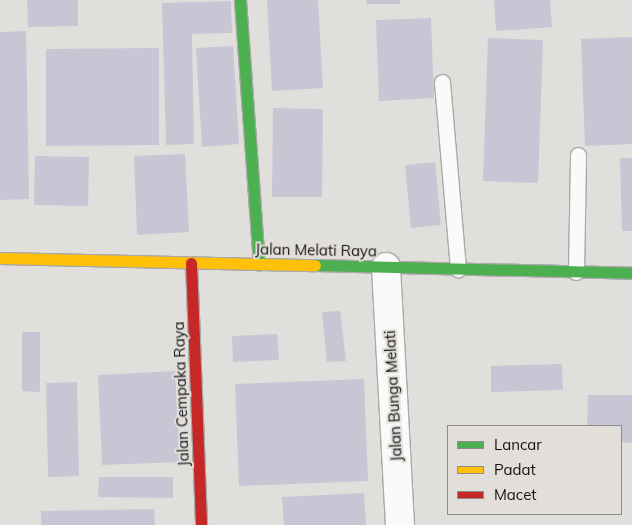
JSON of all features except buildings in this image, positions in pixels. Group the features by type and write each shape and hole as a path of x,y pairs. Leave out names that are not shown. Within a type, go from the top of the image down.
{"main road":[{"path":"240,0 259,264"},
{"name":"Jalan Melati Raya","path":"0,258 632,273"},
{"name":"Jalan Cempaka Raya","path":"190,262 201,525"}],"street":[{"name":"Jalan Bunga Melati","path":"386,267 400,525"}],"lane":[{"path":"442,82 458,269"},
{"path":"576,272 578,155"}],"traffic: fast":[{"path":"240,0 259,264"},
{"path":"315,265 632,273"}],"traffic: slow":[{"path":"0,258 315,265"}],"traffic: jam":[{"path":"191,263 201,525"}]}
